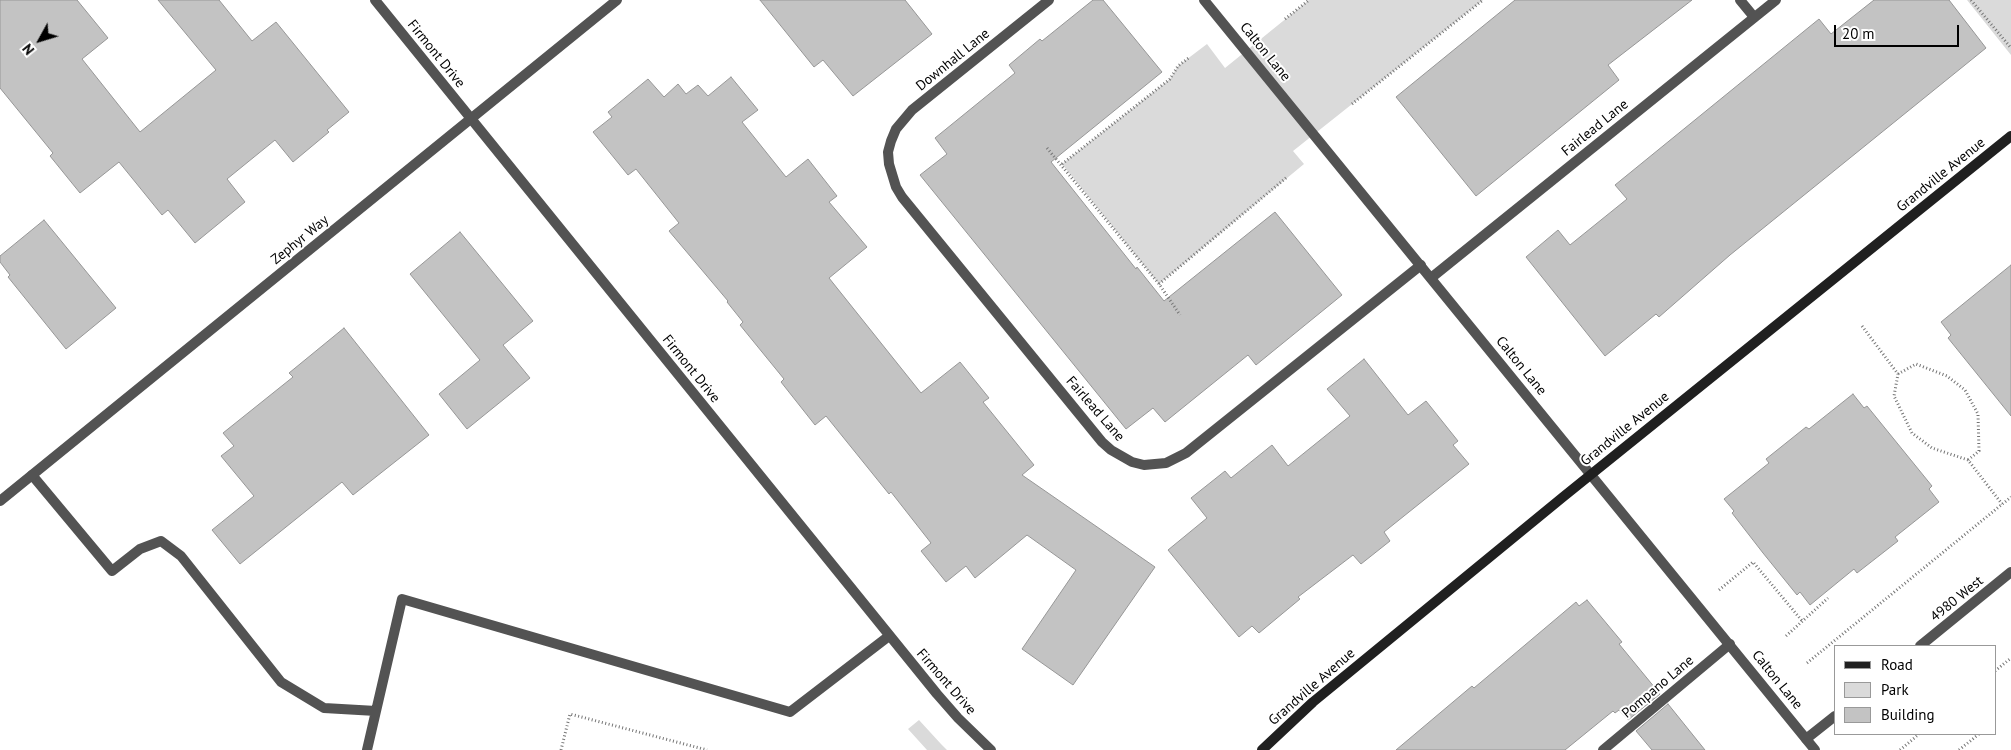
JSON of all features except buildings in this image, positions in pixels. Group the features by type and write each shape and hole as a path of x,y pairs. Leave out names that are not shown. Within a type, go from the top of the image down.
{"street":[{"name":"Firmont Drive","path":"375,0 889,636 953,712 991,750"},
{"name":"Zephyr Way","path":"0,501 617,0"},
{"name":"Downhall Lane","path":"888,152 896,129 912,110 1049,0"},
{"name":"Calton Lane","path":"1204,0 1816,750"},
{"path":"1740,0 1754,17"},
{"name":"Fairlead Lane","path":"1431,278 1776,0"},
{"name":"Grandville Avenue","path":"1262,750 1313,702 2011,136"},
{"name":"Fairlead Lane","path":"888,152 891,176 902,197 1102,442 1121,457 1138,464 1166,463 1186,452 1421,265"},
{"path":"32,475 112,571 140,549 162,541 181,556 281,682 324,708 376,711"},
{"name":"4980 West","path":"1921,645 2011,572"},
{"path":"368,750 402,598 790,712 889,636"},
{"name":"Pompano Lane","path":"1603,750 1730,644"},
{"path":"1806,739 1834,717"}],"path":[{"path":"1285,19 1309,0"},
{"path":"1352,104 1483,0"},
{"path":"1970,0 2011,48"},
{"path":"1062,164 1170,79 1178,66 1190,57"},
{"path":"1047,148 1159,284 1180,315"},
{"path":"1159,284 1287,177"},
{"path":"1862,326 1898,374 1894,396 1912,433 1932,448 1968,460 2002,504"},
{"path":"1898,374 1916,364 1947,376 1965,390 1978,414 1979,451 1968,460"},
{"path":"1807,663 2011,497"},
{"path":"1699,606 1753,562 1803,622"},
{"path":"1786,636 1828,598"},
{"path":"1996,670 2011,658"},
{"path":"561,750 570,714 707,750"},
{"path":"1900,750 1919,735"},
{"path":"1959,750 1977,735"}],"green space":[{"path":"1309,0 1483,0 1293,151 1304,164 1159,284 1062,164 1170,79 1178,66 1207,44 1225,68"},
{"path":"1967,0 2011,0 2011,55"},
{"path":"919,720 947,750 927,750 908,729"}]}
